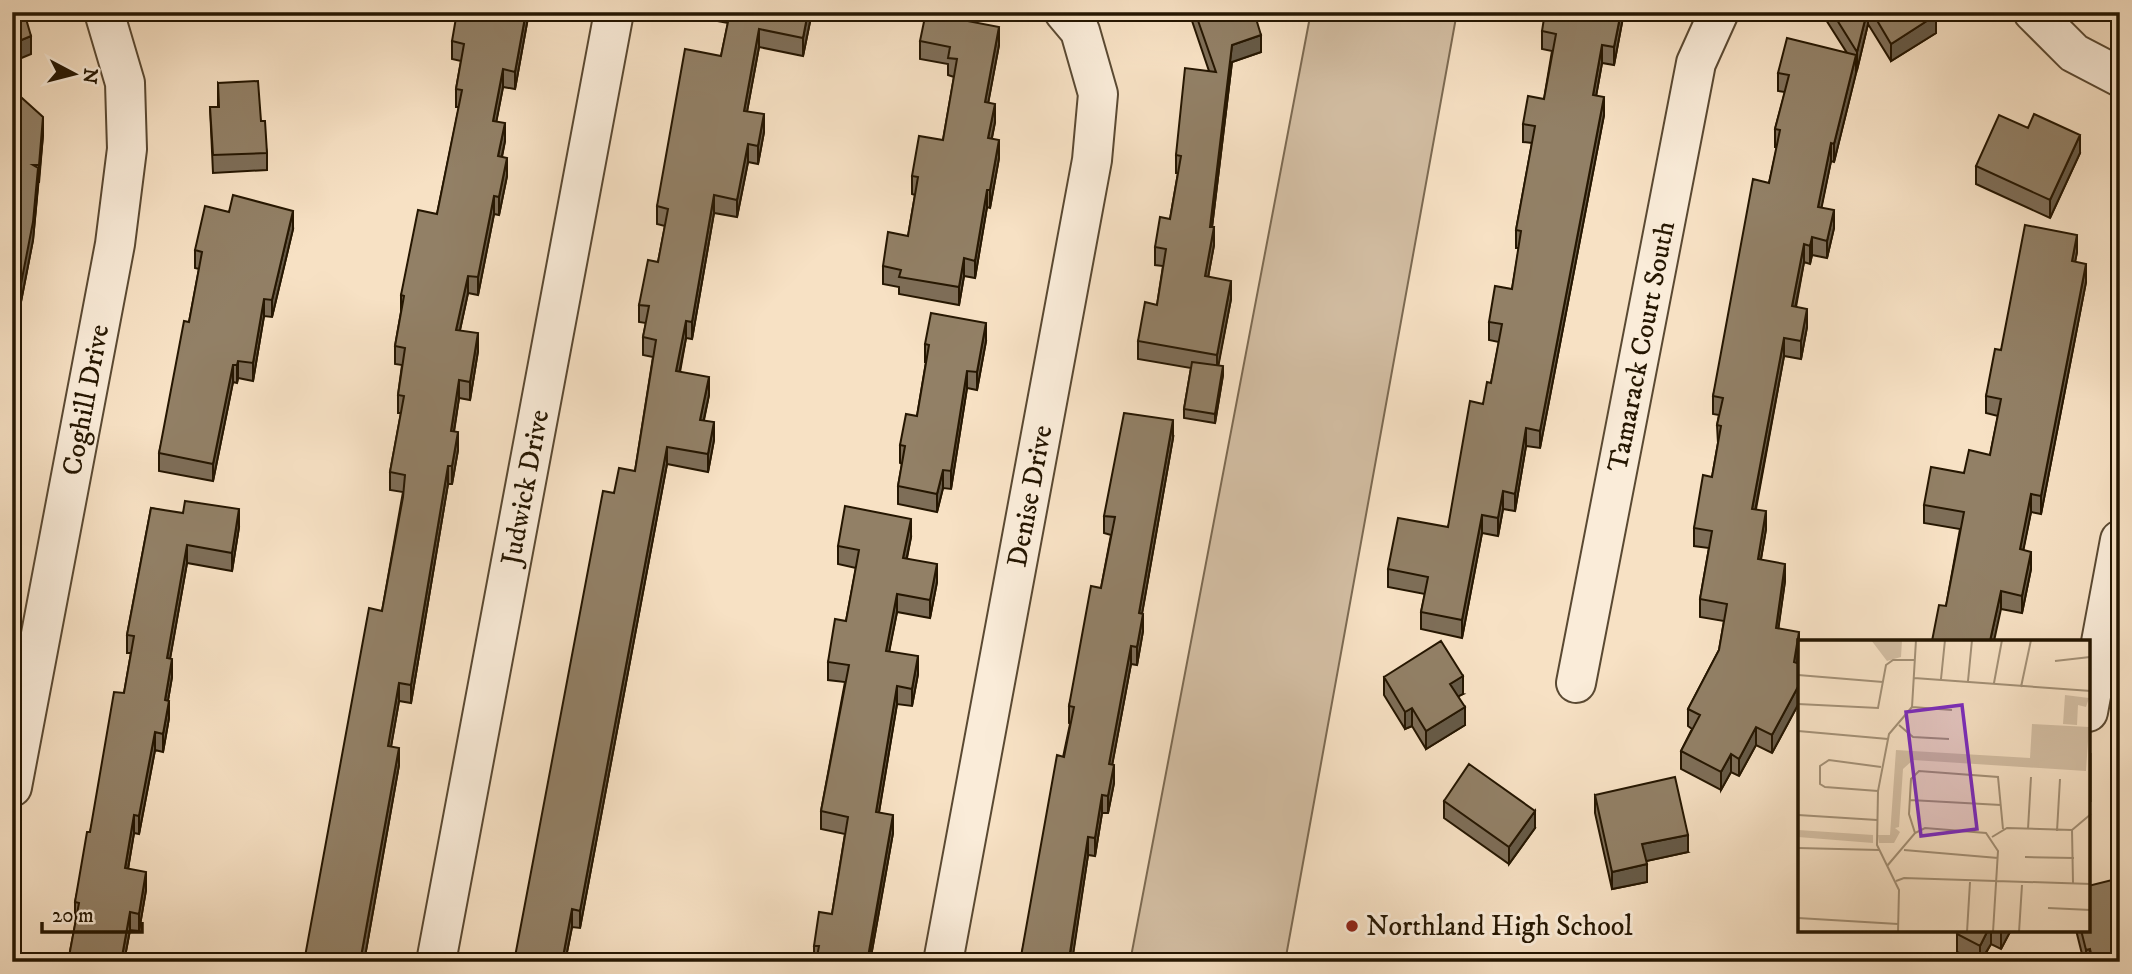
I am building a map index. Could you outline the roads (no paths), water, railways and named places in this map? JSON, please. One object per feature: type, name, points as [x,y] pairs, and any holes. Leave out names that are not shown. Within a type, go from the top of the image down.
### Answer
[{"type":"street","name":"Coghill Drive","points":[[12,787],[115,244],[127,149],[125,83],[104,12]]},
{"type":"street","name":"Judwick Drive","points":[[436,962],[614,12]]},
{"type":"street","name":"Tamarack Court South","points":[[1576,683],[1696,63],[1719,12]]},
{"type":"street","points":[[2033,12],[2074,53],[2120,77]]},
{"type":"street","name":"Denise Drive","points":[[943,962],[1091,160],[1098,94],[1072,22]]},
{"type":"street","points":[[2090,701],[2120,540]]},
{"type":"place","name":"Northland High School","points":[[1352,926]]}]
